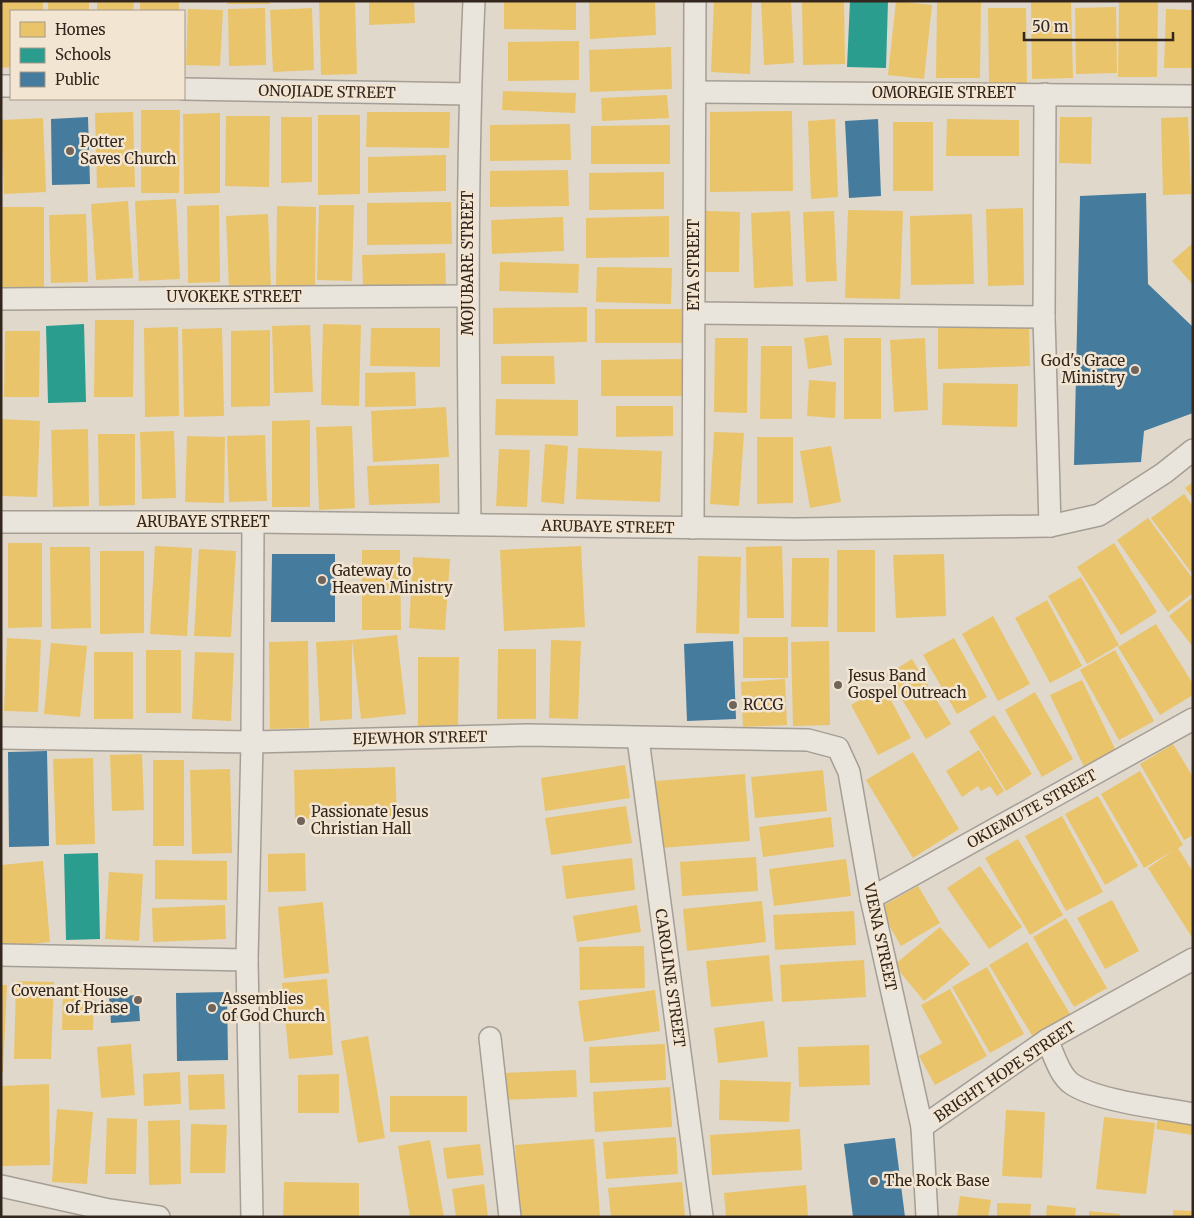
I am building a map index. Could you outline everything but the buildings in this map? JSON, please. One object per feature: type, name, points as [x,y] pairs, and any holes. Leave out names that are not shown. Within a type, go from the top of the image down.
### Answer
[{"type":"street","name":"MOJUBARE STREET","points":[[470,524],[468,296],[470,94],[474,1]]},
{"type":"street","name":"ETA STREET","points":[[693,528],[695,1]]},
{"type":"street","name":"ONOJIADE STREET","points":[[185,89],[470,94]]},
{"type":"street","name":"OMOREGIE STREET","points":[[695,92],[1193,96]]},
{"type":"street","points":[[1045,94],[1044,317],[1050,526]]},
{"type":"street","name":"UVOKEKE STREET","points":[[1,299],[468,296]]},
{"type":"street","points":[[694,312],[1044,317]]},
{"type":"street","name":"ARUBAYE STREET","points":[[1,522],[253,522],[693,528],[972,528],[1050,526],[1098,515],[1164,473],[1193,450]]},
{"type":"street","points":[[252,1217],[247,960],[252,742],[253,522]]},
{"type":"street","name":"OKIEMUTE STREET","points":[[870,898],[1193,719]]},
{"type":"street","name":"EJEWHOR STREET","points":[[1,738],[252,742],[528,736],[808,740],[838,748]]},
{"type":"street","name":"CAROLINE STREET","points":[[638,739],[702,1217]]},
{"type":"street","name":"VIENA STREET","points":[[838,748],[849,772],[870,898],[922,1127]]},
{"type":"street","points":[[1,955],[247,960]]},
{"type":"street","name":"BRIGHT HOPE STREET","points":[[927,1217],[922,1127],[1047,1040],[1193,959]]},
{"type":"street","points":[[490,1038],[510,1217]]},
{"type":"street","points":[[1047,1040],[1063,1074],[1072,1084],[1100,1095],[1193,1114]]},
{"type":"street","points":[[1,1186],[109,1210],[159,1217]]},
{"type":"place","name":"Potter Saves Church","points":[[70,151]]},
{"type":"place","name":"God's Grace Ministry","points":[[1135,370]]},
{"type":"place","name":"Gateway to Heaven Ministry","points":[[322,580]]},
{"type":"place","name":"Jesus Band Gospel Outreach","points":[[838,685]]},
{"type":"place","name":"RCCG","points":[[733,705]]},
{"type":"place","name":"Passionate Jesus Christian Hall","points":[[301,821]]},
{"type":"place","name":"Covenant House of Priase","points":[[138,1000]]},
{"type":"place","name":"Assemblies of God Church","points":[[212,1008]]},
{"type":"place","name":"The Rock Base","points":[[874,1181]]}]
